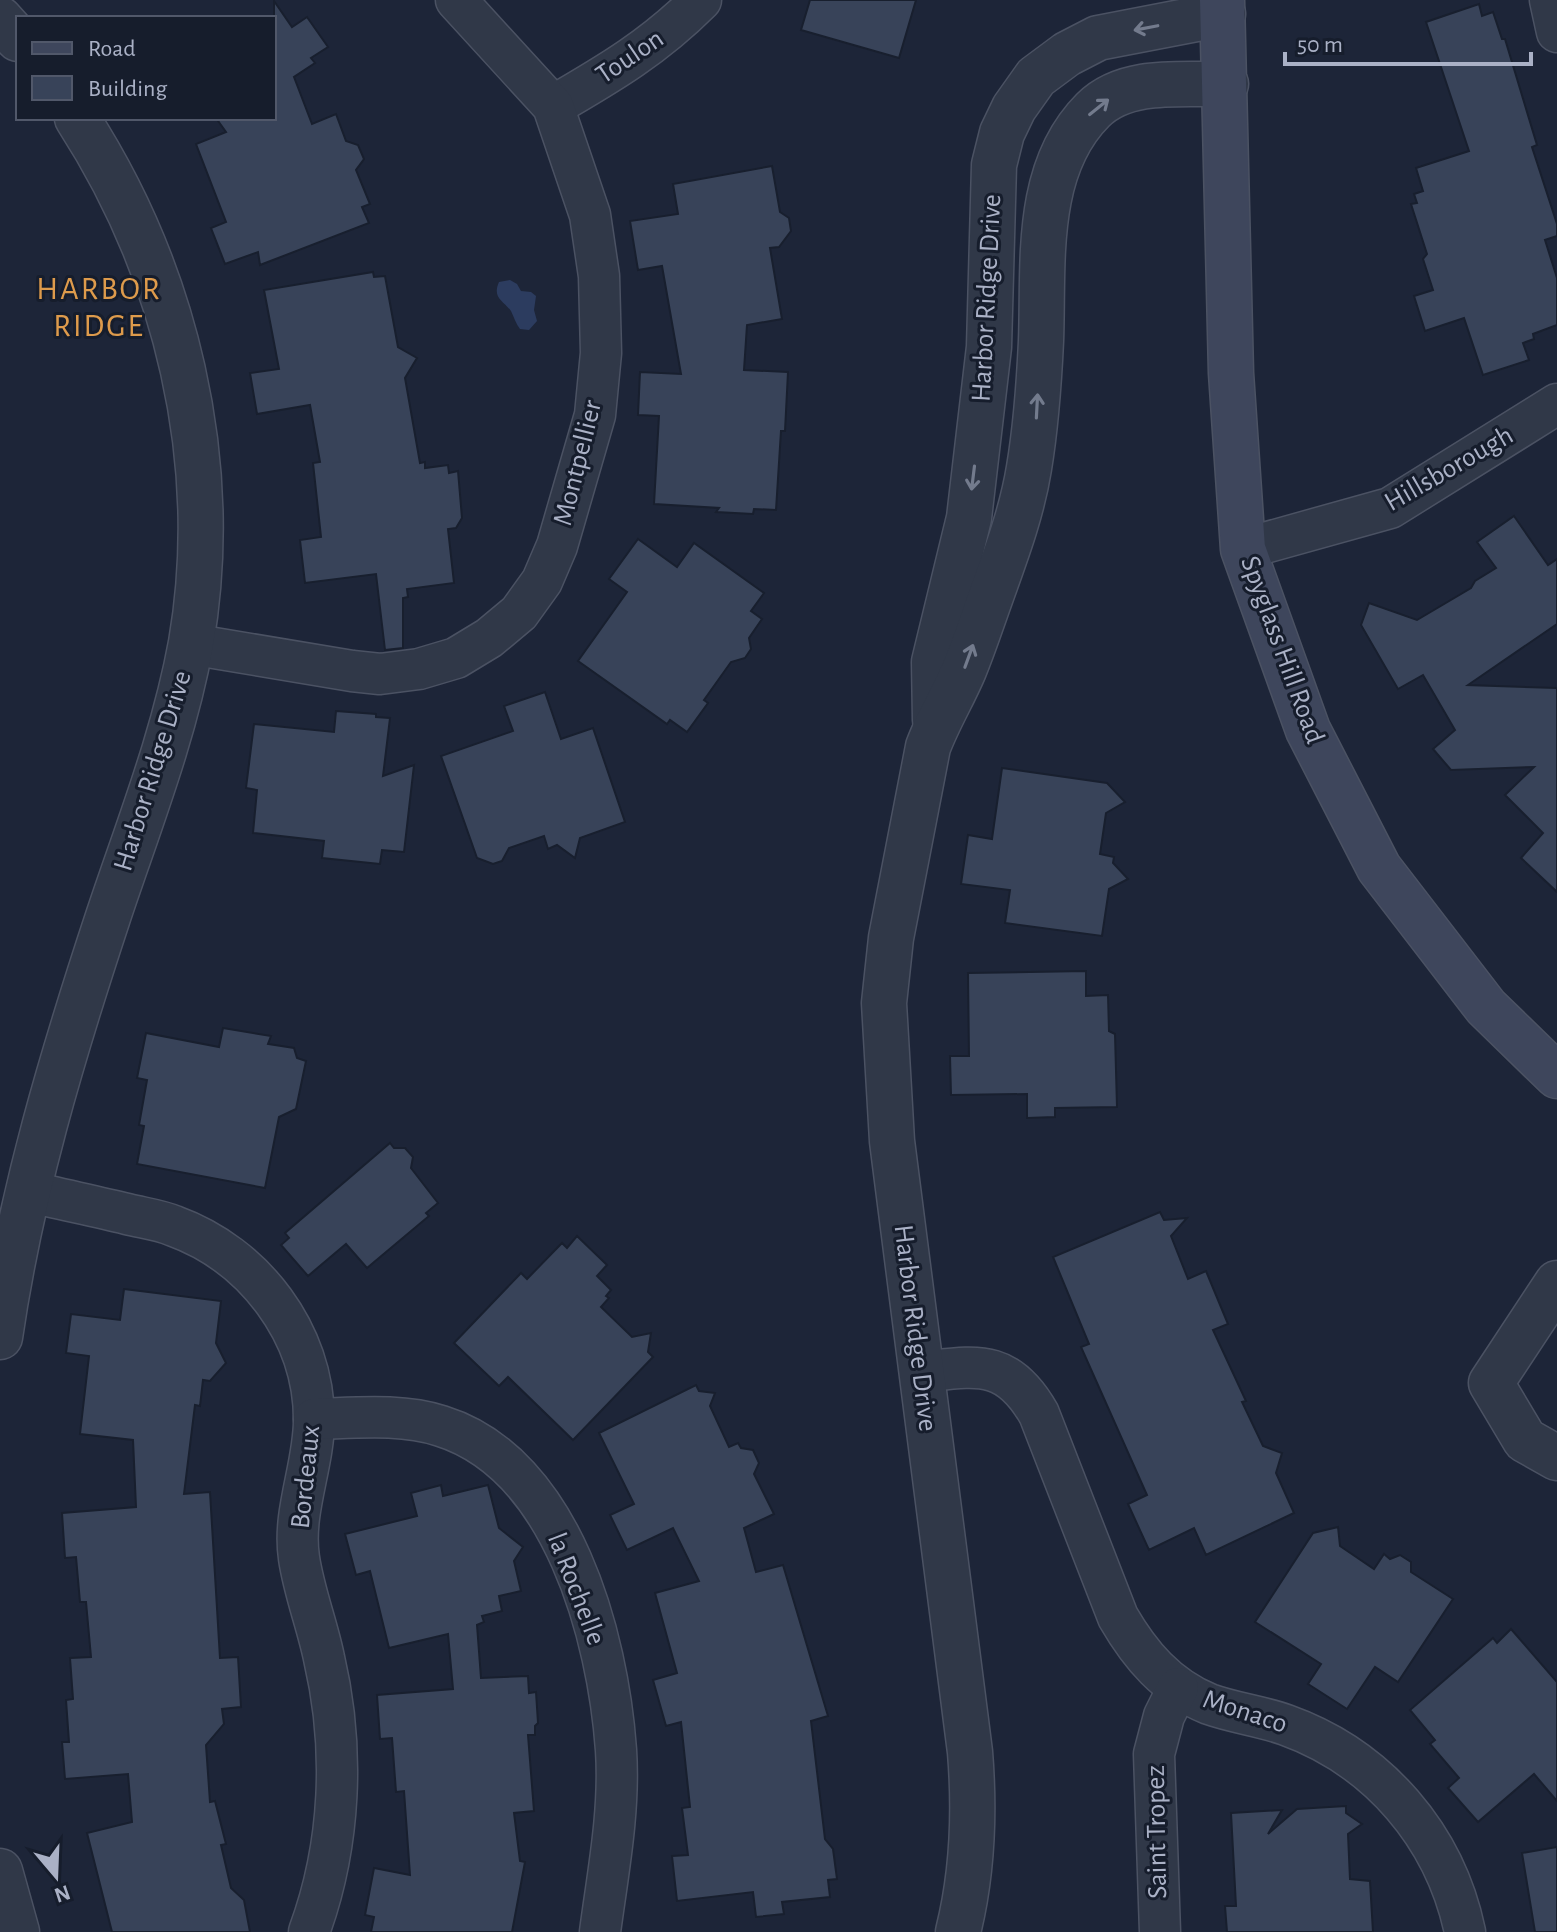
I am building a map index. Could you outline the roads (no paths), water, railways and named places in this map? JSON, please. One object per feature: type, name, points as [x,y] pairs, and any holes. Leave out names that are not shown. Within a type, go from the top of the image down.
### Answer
[{"type":"main road","name":"Spyglass Hill Road","points":[[1223,7],[1231,373],[1243,549],[1308,730],[1379,868],[1486,1007],[1557,1076]]},
{"type":"street","name":"Montpellier","points":[[190,644],[352,671],[380,674],[419,669],[456,658],[489,638],[519,613],[542,581],[557,546],[595,415],[601,353],[599,276],[590,215],[553,106],[456,0]]},
{"type":"street","name":"Toulon","points":[[553,106],[627,64],[668,32],[701,0]]},
{"type":"street","points":[[1550,0],[1557,32]]},
{"type":"street","name":"Harbor Ridge Drive","points":[[935,726],[934,662],[969,518],[989,347],[994,165],[1002,133],[1021,97],[1036,77],[1067,54],[1098,38],[1223,7]]},
{"type":"street","points":[[0,19],[16,37]]},
{"type":"street","name":"Harbor Ridge Drive","points":[[958,1932],[972,1854],[974,1803],[892,1141],[884,1003],[891,938],[928,747],[968,658],[1015,526],[1029,472],[1036,419],[1043,237],[1057,171],[1071,140],[1093,110],[1113,96],[1134,88],[1226,84]]},
{"type":"street","name":"Harbor Ridge Drive","points":[[0,1337],[27,1191],[60,1065],[173,723],[190,644],[200,530],[196,452],[185,375],[165,300],[138,227],[102,157],[78,120]]},
{"type":"street","points":[[998,150],[1057,171]]},
{"type":"street","name":"Hillsborough","points":[[1243,549],[1390,508],[1557,404]]},
{"type":"street","name":"Bordeaux","points":[[27,1191],[172,1225],[230,1255],[262,1285],[288,1321],[305,1361],[314,1419],[313,1448],[300,1512],[298,1554],[326,1667],[337,1751],[337,1800],[327,1872],[309,1932]]},
{"type":"street","points":[[1557,1283],[1491,1383],[1525,1440],[1557,1458]]},
{"type":"street","name":"Monaco","points":[[921,1372],[972,1366],[991,1369],[1012,1380],[1027,1393],[1039,1414],[1118,1617],[1135,1646],[1178,1688],[1209,1704],[1285,1724],[1325,1742],[1362,1765],[1395,1795],[1423,1829],[1445,1867],[1465,1932]]},
{"type":"street","name":"la Rochelle","points":[[314,1419],[403,1418],[440,1425],[475,1440],[506,1462],[532,1490],[556,1531],[580,1583],[598,1638],[610,1694],[616,1752],[616,1810],[600,1932]]},
{"type":"street","name":"Saint Tropez","points":[[1160,1932],[1154,1754],[1164,1716],[1178,1688]]},
{"type":"street","points":[[0,1871],[17,1932]]},
{"type":"water","points":[[510,280],[521,291],[536,296],[534,310],[537,321],[529,330],[520,329],[511,311],[499,298],[499,282]]},
{"type":"district","name":"HARBOR RIDGE","points":[[99,308]]}]
